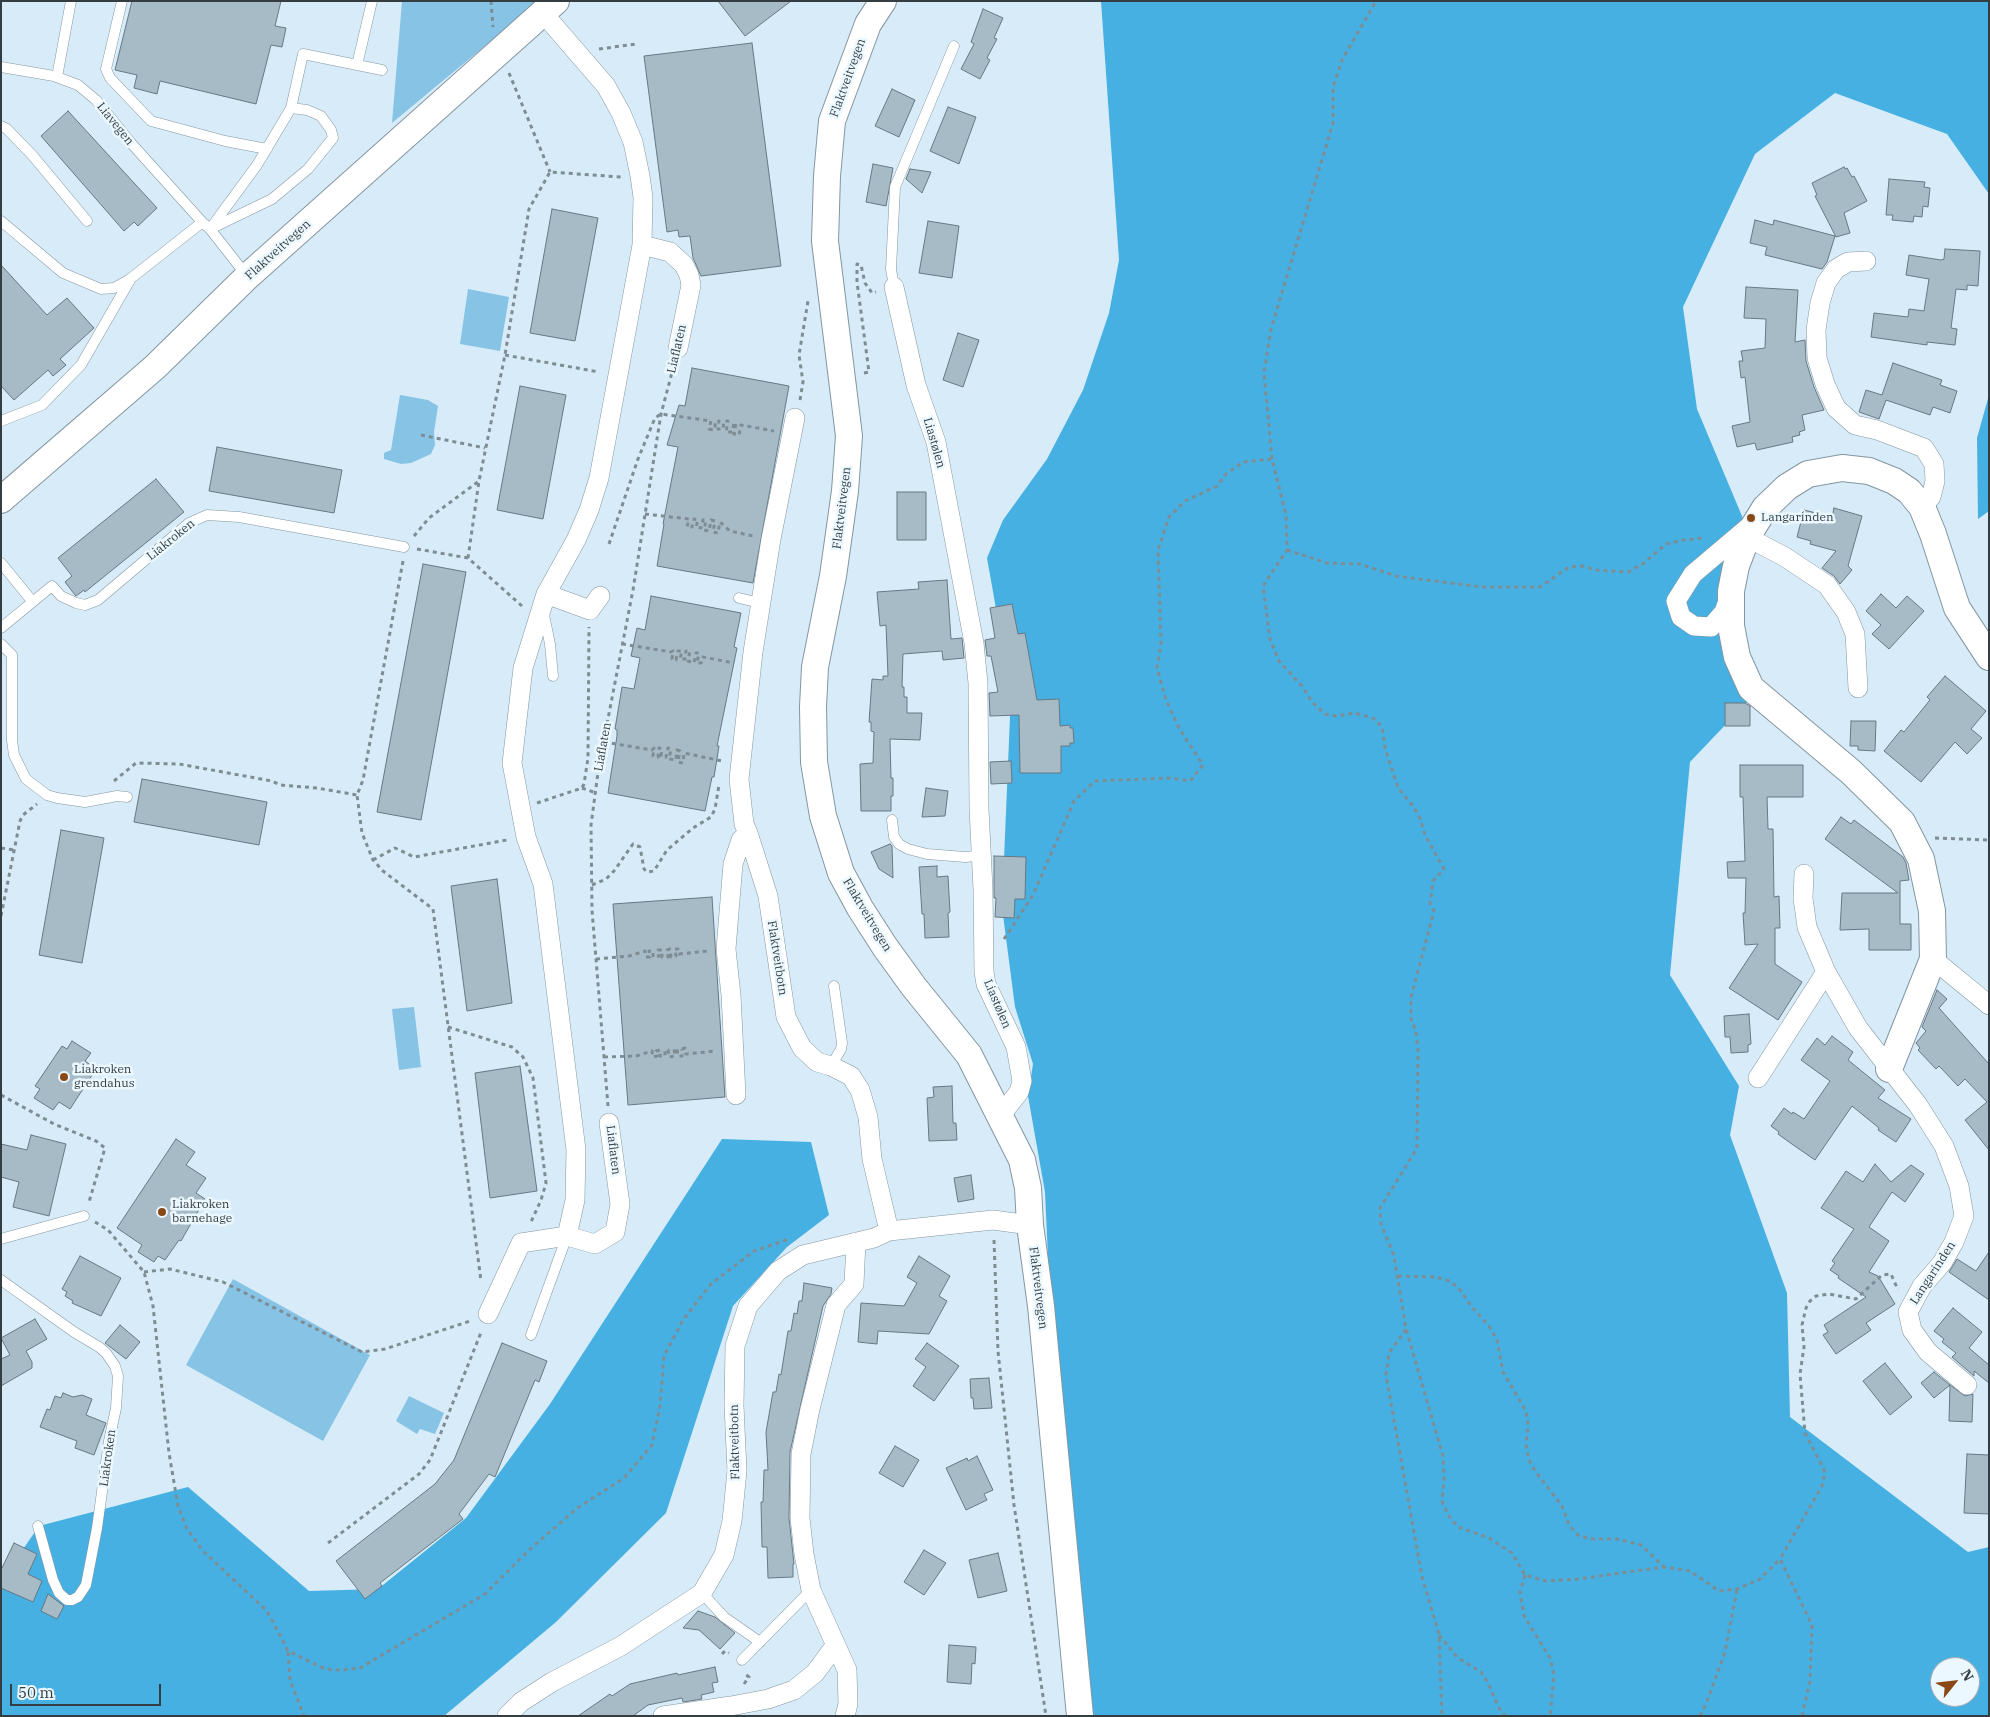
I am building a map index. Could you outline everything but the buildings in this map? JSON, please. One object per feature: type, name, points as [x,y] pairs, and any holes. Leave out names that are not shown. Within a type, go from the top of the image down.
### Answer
[{"type":"main road","name":"Flaktveitvegen","points":[[883,1],[868,24],[832,121],[826,176],[825,241],[849,436],[845,491],[833,576],[815,667],[812,707],[814,762],[823,816],[841,873],[860,908],[914,987],[969,1055],[1022,1160],[1028,1188],[1030,1225],[1041,1306],[1080,1716]]},
{"type":"main road","name":"Flaktveitvegen","points":[[1,500],[154,367],[248,276],[550,7]]},
{"type":"main road","points":[[1889,1069],[1933,959],[1932,911],[1921,859],[1902,822],[1851,772],[1751,688],[1737,657],[1732,626],[1731,591],[1736,566],[1753,528],[1766,508],[1787,487],[1808,474],[1842,468],[1869,471],[1894,481],[1910,491],[1922,507],[1958,608],[1989,657]]},
{"type":"street","points":[[550,7],[561,36],[585,60],[606,86],[621,113],[633,142],[643,196],[642,245],[599,478],[589,510],[576,540],[542,608],[523,668],[512,763],[526,837],[543,884],[576,1150],[575,1200],[567,1236]]},
{"type":"street","name":"Liaflaten","points":[[642,245],[670,252],[684,265],[689,275],[691,285],[678,348]]},
{"type":"street","points":[[1866,261],[1848,262],[1836,268],[1826,283],[1820,303],[1816,330],[1817,358],[1825,384],[1836,408],[1855,425],[1877,430],[1924,448],[1934,464],[1935,481],[1931,497],[1922,507]]},
{"type":"street","name":"Liastølen","points":[[894,288],[916,385],[936,442],[974,643],[978,683],[979,809],[982,853],[984,972],[986,984],[1016,1047],[1022,1081],[1019,1092],[1000,1116]]},
{"type":"street","points":[[736,1095],[726,949],[733,864],[741,840],[748,833],[744,824],[739,778],[760,603],[795,418]]},
{"type":"street","points":[[1731,591],[1724,612],[1711,627],[1694,626],[1681,617],[1676,601],[1693,574],[1753,528],[1785,557],[1827,585],[1846,612],[1854,634],[1858,688]]},
{"type":"street","points":[[542,608],[595,603]]},
{"type":"street","name":"Flaktveitbotn","points":[[748,833],[768,896],[786,1018],[802,1048],[818,1062],[851,1076],[860,1090],[868,1117],[872,1159],[889,1231]]},
{"type":"street","name":"Langarinden","points":[[1804,874],[1803,898],[1807,927],[1826,972],[1858,1028],[1918,1105],[1944,1146],[1960,1186],[1964,1216],[1954,1242],[1942,1263],[1922,1286],[1908,1312],[1912,1330],[1928,1352],[1967,1385]]},
{"type":"street","points":[[1933,959],[1989,1005]]},
{"type":"street","points":[[1758,1078],[1826,972]]},
{"type":"street","name":"Liaflaten","points":[[521,1243],[567,1236],[595,1244],[614,1232],[620,1204],[609,1123]]},
{"type":"street","name":"Flaktveitbotn","points":[[507,1716],[521,1702],[552,1682],[621,1646],[702,1593],[724,1555],[732,1521],[737,1472],[734,1406],[735,1346],[748,1306],[778,1271],[803,1255],[874,1238],[889,1231],[993,1220],[1030,1225]]},
{"type":"street","points":[[845,1716],[848,1704],[847,1670],[811,1590],[804,1554],[800,1518],[801,1454],[810,1409],[836,1305],[854,1284],[856,1242]]},
{"type":"street","points":[[488,1314],[521,1243]]},
{"type":"street","points":[[663,1716],[768,1699],[794,1690],[815,1673],[835,1646]]},
{"type":"lane","points":[[57,76],[71,1]]},
{"type":"lane","points":[[122,1],[106,68],[110,78],[151,121],[225,141],[267,149]]},
{"type":"lane","points":[[357,65],[372,1]]},
{"type":"lane","name":"Liastølen","points":[[894,288],[890,269],[895,187],[954,46]]},
{"type":"lane","points":[[206,226],[257,165],[291,108],[303,54],[382,70]]},
{"type":"lane","name":"Liavegen","points":[[1,67],[57,76],[78,84],[96,100],[131,144],[206,226],[248,276]]},
{"type":"lane","points":[[1,221],[63,273],[101,289],[114,288],[130,279],[200,224],[206,226],[272,199],[308,169],[332,138],[331,130],[321,116],[307,110],[291,108]]},
{"type":"lane","points":[[1,126],[7,129],[33,156],[87,221]]},
{"type":"lane","points":[[1,421],[42,405],[81,365],[130,279]]},
{"type":"lane","name":"Liakroken","points":[[1,628],[52,586],[62,596],[76,603],[85,605],[98,600],[189,523],[207,515],[239,517],[404,547]]},
{"type":"lane","points":[[1,563],[32,601]]},
{"type":"lane","points":[[739,598],[760,603]]},
{"type":"lane","points":[[542,608],[546,618],[553,676]]},
{"type":"lane","points":[[1,644],[12,655],[12,740],[14,755],[26,779],[47,795],[57,798],[91,801],[117,796],[127,797]]},
{"type":"lane","points":[[892,820],[894,837],[899,844],[908,849],[927,854],[965,857],[976,856],[982,853]]},
{"type":"lane","points":[[831,1066],[841,1049],[842,1043],[834,986]]},
{"type":"lane","points":[[1,1239],[84,1216]]},
{"type":"lane","points":[[531,1335],[567,1236]]},
{"type":"lane","name":"Liakroken","points":[[1,1280],[102,1350],[115,1366],[118,1376],[116,1408],[109,1441],[97,1528],[86,1585],[78,1597],[67,1600],[59,1593],[53,1580],[38,1526]]},
{"type":"lane","points":[[742,1660],[811,1590]]},
{"type":"lane","points":[[702,1593],[724,1617],[760,1642]]},
{"type":"path","points":[[491,1],[492,27],[500,21]]},
{"type":"path","points":[[1376,1],[1342,60],[1333,87],[1334,124],[1271,329],[1264,372],[1272,459],[1286,514],[1287,550],[1263,586],[1270,639],[1279,661],[1302,686],[1312,702],[1325,714],[1336,716],[1355,712],[1373,718],[1382,727],[1385,748],[1398,788],[1420,818],[1425,835],[1444,869],[1434,881],[1430,904],[1434,911],[1411,997],[1411,1019],[1416,1030],[1418,1050],[1417,1148],[1380,1208],[1381,1224],[1394,1256],[1406,1329],[1443,1456],[1444,1481],[1442,1501],[1448,1515],[1458,1527],[1489,1538],[1512,1553],[1525,1575],[1546,1581],[1578,1579],[1664,1566],[1690,1571],[1719,1592],[1737,1589],[1760,1579],[1780,1559],[1822,1486],[1825,1472],[1805,1433],[1800,1374],[1804,1347],[1802,1325],[1806,1308],[1810,1301],[1816,1296],[1829,1294],[1856,1299],[1882,1275],[1891,1274],[1908,1312]]},
{"type":"path","points":[[585,60],[596,50],[636,44]]},
{"type":"path","points":[[492,57],[499,66],[508,70],[550,172]]},
{"type":"path","points":[[550,172],[611,177],[640,176]]},
{"type":"path","points":[[468,558],[478,481],[505,355],[529,209],[550,172]]},
{"type":"path","points":[[862,369],[862,373],[869,372],[856,276],[857,264],[862,265],[865,282],[872,293],[894,288]]},
{"type":"path","points":[[795,418],[803,388],[799,355],[809,295],[832,292]]},
{"type":"path","name":"Liaflaten","points":[[609,1123],[592,910],[591,825],[661,414],[678,348]]},
{"type":"path","points":[[505,355],[617,376]]},
{"type":"path","points":[[609,544],[652,422],[661,414],[711,421],[709,429],[714,430],[716,421],[719,421],[718,428],[723,429],[724,421],[728,422],[726,432],[732,432],[734,423],[736,423],[734,434],[739,435],[741,425],[778,432]]},
{"type":"path","points":[[421,435],[485,448]]},
{"type":"path","points":[[1003,940],[1033,895],[1074,801],[1095,781],[1170,778],[1190,781],[1203,765],[1178,728],[1166,700],[1157,668],[1161,644],[1158,550],[1169,517],[1185,501],[1217,486],[1226,474],[1244,462],[1272,459]]},
{"type":"path","points":[[328,1543],[419,1474],[430,1460],[488,1314],[484,1299],[433,909],[383,871],[373,860],[362,833],[357,795],[364,780],[404,547],[429,518],[478,481]]},
{"type":"path","points":[[645,514],[689,519],[687,527],[692,527],[694,519],[698,520],[696,528],[701,528],[703,520],[706,520],[704,530],[709,531],[711,520],[715,521],[713,532],[718,533],[720,522],[730,531],[742,534]]},
{"type":"path","points":[[1287,550],[1327,563],[1360,564],[1396,576],[1482,587],[1540,587],[1569,567],[1582,566],[1596,570],[1628,572],[1644,564],[1666,544],[1706,538]]},
{"type":"path","points":[[404,547],[468,558],[542,608]]},
{"type":"path","points":[[582,788],[588,758],[588,647],[595,603]]},
{"type":"path","points":[[622,644],[673,651],[672,659],[676,660],[678,651],[682,651],[680,658],[685,659],[686,651],[690,652],[688,662],[694,662],[696,653],[699,653],[697,662],[702,663],[703,657],[724,661]]},
{"type":"path","points":[[604,742],[652,750],[654,748],[653,756],[658,757],[659,748],[662,749],[662,756],[666,757],[668,748],[671,749],[670,759],[676,760],[677,750],[680,751],[678,762],[683,762],[684,753],[723,762]]},
{"type":"path","points":[[91,801],[136,763],[179,764],[272,781],[280,785],[317,788],[357,795]]},
{"type":"path","points":[[521,811],[556,796],[582,788],[596,793]]},
{"type":"path","points":[[1,916],[20,821],[23,815],[47,795]]},
{"type":"path","points":[[592,885],[606,879],[614,871],[633,844],[640,847],[644,869],[647,872],[654,871],[667,850],[693,828],[711,817],[716,799]]},
{"type":"path","points":[[373,860],[395,848],[414,857],[526,837]]},
{"type":"path","points":[[1915,848],[1940,837],[1989,840]]},
{"type":"path","points":[[1,848],[14,850]]},
{"type":"path","points":[[596,959],[629,956],[645,951],[646,957],[650,957],[649,951],[653,951],[653,957],[659,956],[658,950],[662,950],[662,957],[668,957],[667,950],[670,949],[671,957],[676,956],[675,949],[678,949],[679,954],[726,949]]},
{"type":"path","points":[[448,1027],[512,1048],[523,1057],[533,1078],[546,1183],[541,1200],[521,1243]]},
{"type":"path","points":[[604,1057],[636,1056],[652,1051],[653,1057],[657,1056],[656,1051],[660,1050],[660,1056],[665,1056],[665,1050],[668,1050],[669,1057],[675,1056],[674,1049],[677,1049],[678,1056],[682,1056],[682,1049],[685,1048],[686,1054],[733,1049]]},
{"type":"path","points":[[1,1095],[54,1124],[96,1141],[105,1148],[84,1216],[108,1230],[144,1272],[153,1306],[168,1453],[178,1506],[187,1529],[203,1551],[267,1611],[288,1651],[290,1680],[304,1716]]},
{"type":"path","points":[[993,1220],[998,1351],[1014,1505],[1046,1716]]},
{"type":"path","points":[[288,1651],[325,1669],[360,1668],[485,1594],[529,1550],[576,1509],[624,1478],[652,1445],[660,1406],[664,1356],[684,1320],[711,1284],[754,1251],[794,1238]]},
{"type":"path","points":[[144,1272],[170,1269],[223,1282],[362,1352],[385,1349],[422,1338],[488,1314]]},
{"type":"path","points":[[1398,1276],[1436,1276],[1449,1281],[1458,1287],[1471,1306],[1490,1326],[1497,1340],[1503,1372],[1526,1411],[1528,1458],[1535,1471],[1562,1506],[1569,1525],[1578,1535],[1590,1539],[1617,1539],[1641,1545],[1664,1566]]},
{"type":"path","points":[[1406,1329],[1389,1353],[1386,1375],[1422,1577],[1439,1634],[1442,1716]]},
{"type":"path","points":[[1780,1559],[1812,1624],[1810,1681],[1802,1716]]},
{"type":"path","points":[[1525,1575],[1520,1592],[1524,1616],[1550,1658],[1554,1676],[1550,1716]]},
{"type":"path","points":[[1700,1716],[1725,1652],[1737,1589]]},
{"type":"path","points":[[1439,1634],[1458,1658],[1481,1672],[1505,1716]]},
{"type":"shaded area","points":[[402,1],[539,1],[392,123]]},
{"type":"shaded area","points":[[1101,1],[1989,1],[1989,194],[1947,134],[1835,93],[1755,154],[1683,307],[1697,409],[1747,528],[1728,634],[1750,699],[1690,762],[1670,975],[1739,1086],[1730,1135],[1787,1293],[1790,1417],[1968,1552],[1989,1547],[1989,1716],[1069,1716],[1045,1192],[1028,1096],[1033,1064],[1015,1007],[1002,907],[1011,693],[987,558],[1003,520],[1047,459],[1083,390],[1109,313],[1119,260]]},
{"type":"shaded area","points":[[468,289],[509,297],[500,351],[460,344]]},
{"type":"shaded area","points":[[400,395],[428,400],[438,406],[434,432],[435,445],[431,454],[411,463],[401,464],[384,459],[384,453],[391,450]]},
{"type":"shaded area","points":[[1989,395],[1989,511],[1978,519],[1977,438]]},
{"type":"shaded area","points":[[414,1007],[421,1067],[399,1070],[392,1009]]},
{"type":"shaded area","points":[[722,1139],[811,1142],[829,1215],[787,1247],[733,1306],[666,1513],[556,1622],[444,1716],[1,1716],[1,1581],[39,1526],[188,1487],[309,1591],[378,1589],[466,1518],[550,1404]]},
{"type":"shaded area","points":[[233,1279],[370,1355],[323,1441],[186,1365]]},
{"type":"shaded area","points":[[409,1396],[444,1413],[435,1434],[420,1429],[417,1434],[396,1421]]},
{"type":"place","name":"Langarinden","points":[[1751,518]]},
{"type":"place","name":"Liakroken grendahus","points":[[64,1077]]},
{"type":"place","name":"Liakroken barnehage","points":[[162,1212]]}]
